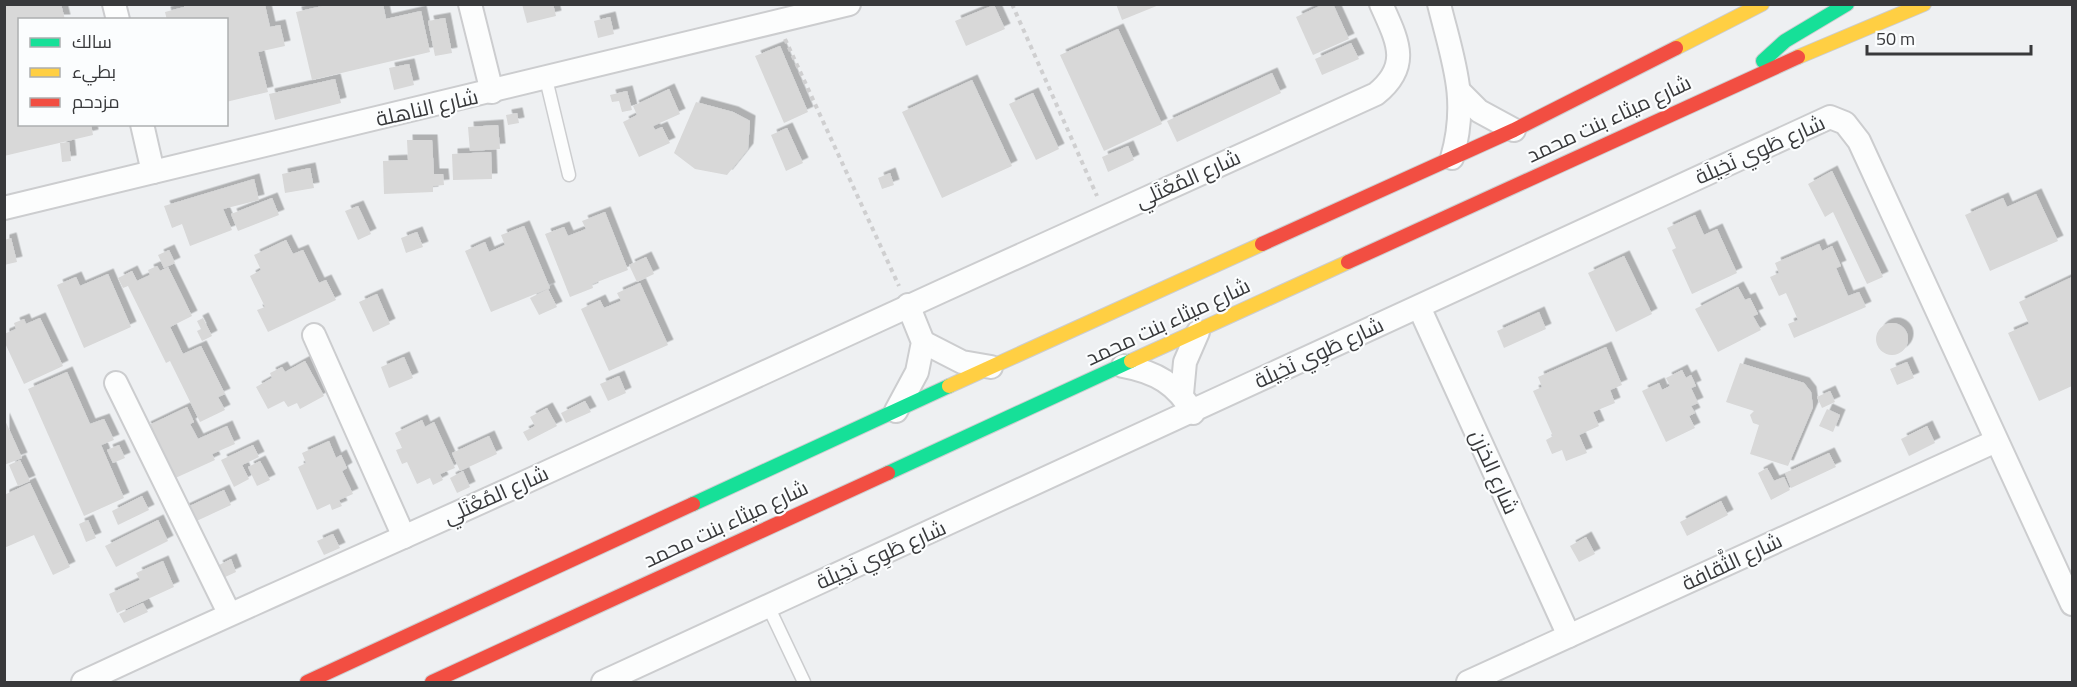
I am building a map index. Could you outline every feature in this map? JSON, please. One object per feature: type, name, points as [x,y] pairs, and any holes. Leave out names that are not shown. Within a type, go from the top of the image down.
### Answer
[{"type":"main road","name":"شارع ميثاء بنت محمد","points":[[307,682],[991,367],[1514,130],[1762,4]]},
{"type":"main road","points":[[1748,78],[1785,41],[1847,4]]},
{"type":"main road","name":"شارع ميثاء بنت محمد","points":[[432,682],[1748,78],[1924,4]]},
{"type":"street","points":[[470,4],[492,92]]},
{"type":"street","name":"شارع المُعْتَلي","points":[[84,682],[229,613],[404,537],[908,305],[1376,94],[1387,85],[1395,73],[1399,59],[1398,44],[1381,4]]},
{"type":"street","points":[[1439,4],[1461,93],[1460,119],[1452,158]]},
{"type":"street","name":"شارع الناهلة","points":[[4,208],[546,79],[838,6]]},
{"type":"street","points":[[1461,93],[1485,115],[1514,130]]},
{"type":"street","name":"شارع طَوِي نَخِيلَة","points":[[603,682],[631,676],[768,606],[1187,403],[1419,307],[1823,119],[1838,119],[1850,128],[1859,141],[2073,604]]},
{"type":"street","points":[[142,126],[153,172]]},
{"type":"street","points":[[895,412],[917,372],[923,342],[908,305]]},
{"type":"street","name":"شارع الخزن","points":[[1419,307],[1569,636]]},
{"type":"street","points":[[1187,403],[1185,362],[1198,332]]},
{"type":"street","points":[[314,335],[404,537]]},
{"type":"street","points":[[923,342],[962,362],[991,367]]},
{"type":"street","points":[[1123,366],[1155,375],[1187,403]]},
{"type":"street","points":[[116,382],[229,613]]},
{"type":"street","name":"شارع الثَّقافة","points":[[1468,682],[1996,441]]},
{"type":"lane","points":[[546,79],[569,175]]},
{"type":"lane","points":[[768,606],[804,682]]},
{"type":"path","points":[[1012,4],[1106,216]]},
{"type":"path","points":[[777,22],[908,305]]},
{"type":"building","points":[[4,4],[61,4],[64,18],[18,18],[18,126],[91,126],[93,135],[4,156]]},
{"type":"building","points":[[331,4],[383,4],[386,19],[421,11],[430,52],[312,80],[296,12]]},
{"type":"building","points":[[522,4],[553,4],[556,16],[527,23]]},
{"type":"building","points":[[1116,4],[1159,4],[1159,5],[1122,20]]},
{"type":"building","points":[[1324,4],[1333,4],[1349,39],[1313,55],[1296,17]]},
{"type":"building","points":[[184,5],[265,5],[270,27],[280,25],[285,46],[258,52],[268,92],[228,102],[228,18],[166,18],[165,12],[184,7]]},
{"type":"building","points":[[994,5],[1005,29],[966,46],[955,21]]},
{"type":"building","points":[[610,17],[614,34],[598,38],[594,21]]},
{"type":"building","points":[[445,18],[452,53],[435,56],[428,21]]},
{"type":"building","points":[[1118,29],[1162,124],[1104,151],[1060,55]]},
{"type":"building","points":[[1351,43],[1359,59],[1322,75],[1315,59]]},
{"type":"building","points":[[780,46],[808,112],[784,123],[755,56]]},
{"type":"building","points":[[409,64],[414,85],[394,90],[389,68]]},
{"type":"building","points":[[1272,73],[1281,93],[1177,142],[1167,121]]},
{"type":"building","points":[[335,79],[341,103],[275,120],[269,94]]},
{"type":"building","points":[[972,80],[1012,166],[942,198],[902,112]]},
{"type":"building","points":[[669,89],[680,114],[653,126],[655,130],[662,127],[670,143],[639,157],[623,122],[637,115],[633,106]]},
{"type":"building","points":[[627,91],[632,110],[622,112],[619,101],[612,102],[610,95]]},
{"type":"building","points":[[1033,93],[1059,149],[1036,160],[1009,104]]},
{"type":"building","points":[[696,102],[733,112],[750,121],[748,149],[727,175],[695,169],[674,153]]},
{"type":"building","points":[[517,113],[519,123],[508,125],[506,115]]},
{"type":"building","points":[[498,125],[500,149],[470,151],[468,127]]},
{"type":"building","points":[[787,128],[803,163],[786,171],[771,135]]},
{"type":"building","points":[[407,140],[432,140],[434,174],[443,174],[444,185],[433,186],[433,192],[384,194],[383,161],[408,160]]},
{"type":"building","points":[[69,142],[71,161],[62,162],[60,143]]},
{"type":"building","points":[[1128,146],[1134,160],[1108,172],[1102,157]]},
{"type":"building","points":[[491,152],[492,179],[453,180],[452,154]]},
{"type":"building","points":[[310,168],[314,188],[285,193],[282,174]]},
{"type":"building","points":[[1832,171],[1883,277],[1867,284],[1833,212],[1825,217],[1808,184]]},
{"type":"building","points":[[890,173],[894,185],[882,189],[878,178]]},
{"type":"building","points":[[254,179],[259,200],[223,209],[232,230],[190,246],[182,224],[172,228],[164,206]]},
{"type":"building","points":[[2036,194],[2058,241],[1990,271],[1965,215],[2003,198],[2007,207]]},
{"type":"building","points":[[272,198],[279,215],[238,231],[231,214]]},
{"type":"building","points":[[358,206],[371,234],[358,240],[345,211]]},
{"type":"building","points":[[605,212],[628,270],[592,284],[593,288],[570,297],[545,234],[564,227],[568,236],[586,229],[582,221]]},
{"type":"building","points":[[1695,215],[1704,235],[1717,229],[1737,273],[1692,294],[1672,250],[1676,248],[1667,228]]},
{"type":"building","points":[[524,226],[550,288],[491,312],[465,251],[485,242],[489,252],[505,245],[501,235]]},
{"type":"building","points":[[417,232],[423,247],[406,253],[401,238]]},
{"type":"building","points":[[11,238],[17,262],[4,265],[4,240]]},
{"type":"building","points":[[286,240],[293,254],[303,250],[319,283],[326,280],[336,300],[268,332],[257,310],[265,307],[250,276],[261,270],[254,255]]},
{"type":"building","points":[[1819,244],[1822,251],[1832,246],[1841,266],[1836,268],[1848,296],[1859,292],[1866,307],[1794,338],[1788,324],[1798,320],[1786,293],[1779,296],[1770,277],[1779,273],[1775,263]]},
{"type":"building","points":[[169,250],[175,263],[164,268],[158,255]]},
{"type":"building","points":[[1624,256],[1652,314],[1616,332],[1588,273]]},
{"type":"building","points":[[646,257],[654,274],[637,282],[629,265]]},
{"type":"building","points":[[157,266],[160,271],[168,267],[192,316],[170,327],[183,354],[201,346],[225,394],[218,397],[225,410],[200,422],[170,361],[166,363],[128,286],[123,288],[118,278],[132,271],[137,281],[150,275],[148,270]]},
{"type":"building","points":[[108,274],[131,327],[84,348],[57,285],[76,277],[80,286]]},
{"type":"building","points":[[2072,277],[2072,386],[2039,401],[2008,333],[2029,324],[2019,302]]},
{"type":"building","points":[[640,283],[668,345],[609,371],[581,309],[600,300],[604,308],[621,301],[617,293]]},
{"type":"building","points":[[1738,287],[1745,300],[1750,298],[1758,314],[1753,316],[1761,330],[1718,352],[1695,309]]},
{"type":"building","points":[[548,289],[557,307],[539,315],[530,298]]},
{"type":"building","points":[[377,294],[390,324],[373,332],[359,302]]},
{"type":"building","points":[[1539,312],[1546,329],[1504,348],[1497,331]]},
{"type":"building","points":[[40,318],[63,366],[24,384],[4,341],[4,334],[16,329],[14,323],[24,319],[26,324]]},
{"type":"building","points":[[203,318],[212,336],[202,341],[197,331],[201,329],[197,321]]},
{"type":"building","points":[[1892,323],[1903,328],[1908,339],[1903,350],[1892,355],[1881,350],[1876,339],[1881,328]]},
{"type":"building","points":[[1606,347],[1622,385],[1610,390],[1615,403],[1593,412],[1599,426],[1579,435],[1587,453],[1566,461],[1562,450],[1552,454],[1546,440],[1553,436],[1533,391],[1542,387],[1538,377]]},
{"type":"building","points":[[404,357],[413,378],[389,388],[381,367]]},
{"type":"building","points":[[305,361],[324,396],[300,409],[297,403],[288,407],[284,401],[268,409],[256,387],[272,378],[270,373],[282,367],[285,372]]},
{"type":"building","points":[[1907,362],[1914,378],[1897,385],[1890,369]]},
{"type":"building","points":[[1740,363],[1804,383],[1811,392],[1813,407],[1788,466],[1750,454],[1759,425],[1753,423],[1750,415],[1754,411],[1726,402]]},
{"type":"building","points":[[1682,370],[1686,378],[1691,375],[1696,386],[1691,388],[1698,403],[1691,406],[1695,413],[1689,416],[1695,428],[1666,442],[1642,391],[1659,383],[1662,390],[1670,386],[1666,378]]},
{"type":"building","points":[[67,372],[90,424],[104,419],[114,440],[101,445],[124,498],[84,516],[28,389]]},
{"type":"building","points":[[619,376],[626,393],[608,401],[600,384]]},
{"type":"building","points":[[1830,391],[1835,402],[1822,408],[1817,397]]},
{"type":"building","points":[[585,401],[591,412],[566,423],[561,413]]},
{"type":"building","points":[[187,407],[194,422],[190,424],[198,439],[227,426],[235,444],[212,454],[215,460],[171,480],[145,427]]},
{"type":"building","points":[[547,408],[557,426],[528,441],[523,432],[535,426],[530,417]]},
{"type":"building","points":[[1827,409],[1840,415],[1833,432],[1819,426]]},
{"type":"building","points":[[4,418],[22,458],[4,465]]},
{"type":"building","points":[[422,420],[425,427],[434,422],[455,468],[440,474],[443,480],[433,485],[430,478],[417,484],[407,462],[402,464],[396,450],[402,448],[395,433]]},
{"type":"building","points":[[1927,426],[1935,443],[1909,456],[1901,439]]},
{"type":"building","points":[[489,436],[497,454],[460,471],[452,453]]},
{"type":"building","points":[[329,441],[336,458],[341,455],[347,468],[342,471],[353,494],[339,500],[342,506],[332,510],[330,504],[317,510],[298,467],[306,463],[302,453]]},
{"type":"building","points":[[119,445],[125,458],[113,463],[107,450]]},
{"type":"building","points":[[253,445],[259,457],[242,465],[249,479],[234,487],[221,460]]},
{"type":"building","points":[[1829,453],[1836,467],[1791,488],[1785,473]]},
{"type":"building","points":[[20,460],[30,481],[18,486],[9,465]]},
{"type":"building","points":[[260,461],[270,480],[257,486],[248,467]]},
{"type":"building","points":[[1767,468],[1774,481],[1784,477],[1790,490],[1771,500],[1758,473]]},
{"type":"building","points":[[463,471],[470,487],[457,493],[450,478]]},
{"type":"building","points":[[30,483],[70,567],[53,575],[34,535],[4,548],[4,495]]},
{"type":"building","points":[[224,490],[231,505],[188,525],[181,510]]},
{"type":"building","points":[[142,496],[149,510],[118,525],[112,511]]},
{"type":"building","points":[[1721,501],[1728,515],[1687,536],[1680,522]]},
{"type":"building","points":[[88,520],[96,538],[86,542],[79,524]]},
{"type":"building","points":[[158,520],[168,541],[116,567],[105,546]]},
{"type":"building","points":[[333,534],[340,548],[324,555],[317,541]]},
{"type":"building","points":[[1586,537],[1595,554],[1579,562],[1570,546]]},
{"type":"building","points":[[231,559],[236,572],[223,578],[217,566]]},
{"type":"building","points":[[163,561],[174,587],[117,613],[109,594],[140,580],[136,573]]},
{"type":"building","points":[[143,603],[148,612],[124,623],[119,614]]},
{"type":"traffic: fast","points":[[1763,61],[1785,41],[1847,4]]},
{"type":"traffic: fast","points":[[888,473],[1131,361]]},
{"type":"traffic: fast","points":[[693,504],[949,386]]},
{"type":"traffic: slow","points":[[1676,48],[1762,4]]},
{"type":"traffic: slow","points":[[1798,57],[1924,4]]},
{"type":"traffic: slow","points":[[949,386],[1262,244]]},
{"type":"traffic: slow","points":[[1131,361],[1348,262]]},
{"type":"traffic: jam","points":[[1262,244],[1514,130],[1676,48]]},
{"type":"traffic: jam","points":[[1348,262],[1798,57]]},
{"type":"traffic: jam","points":[[432,682],[888,473]]},
{"type":"traffic: jam","points":[[307,682],[693,504]]}]
